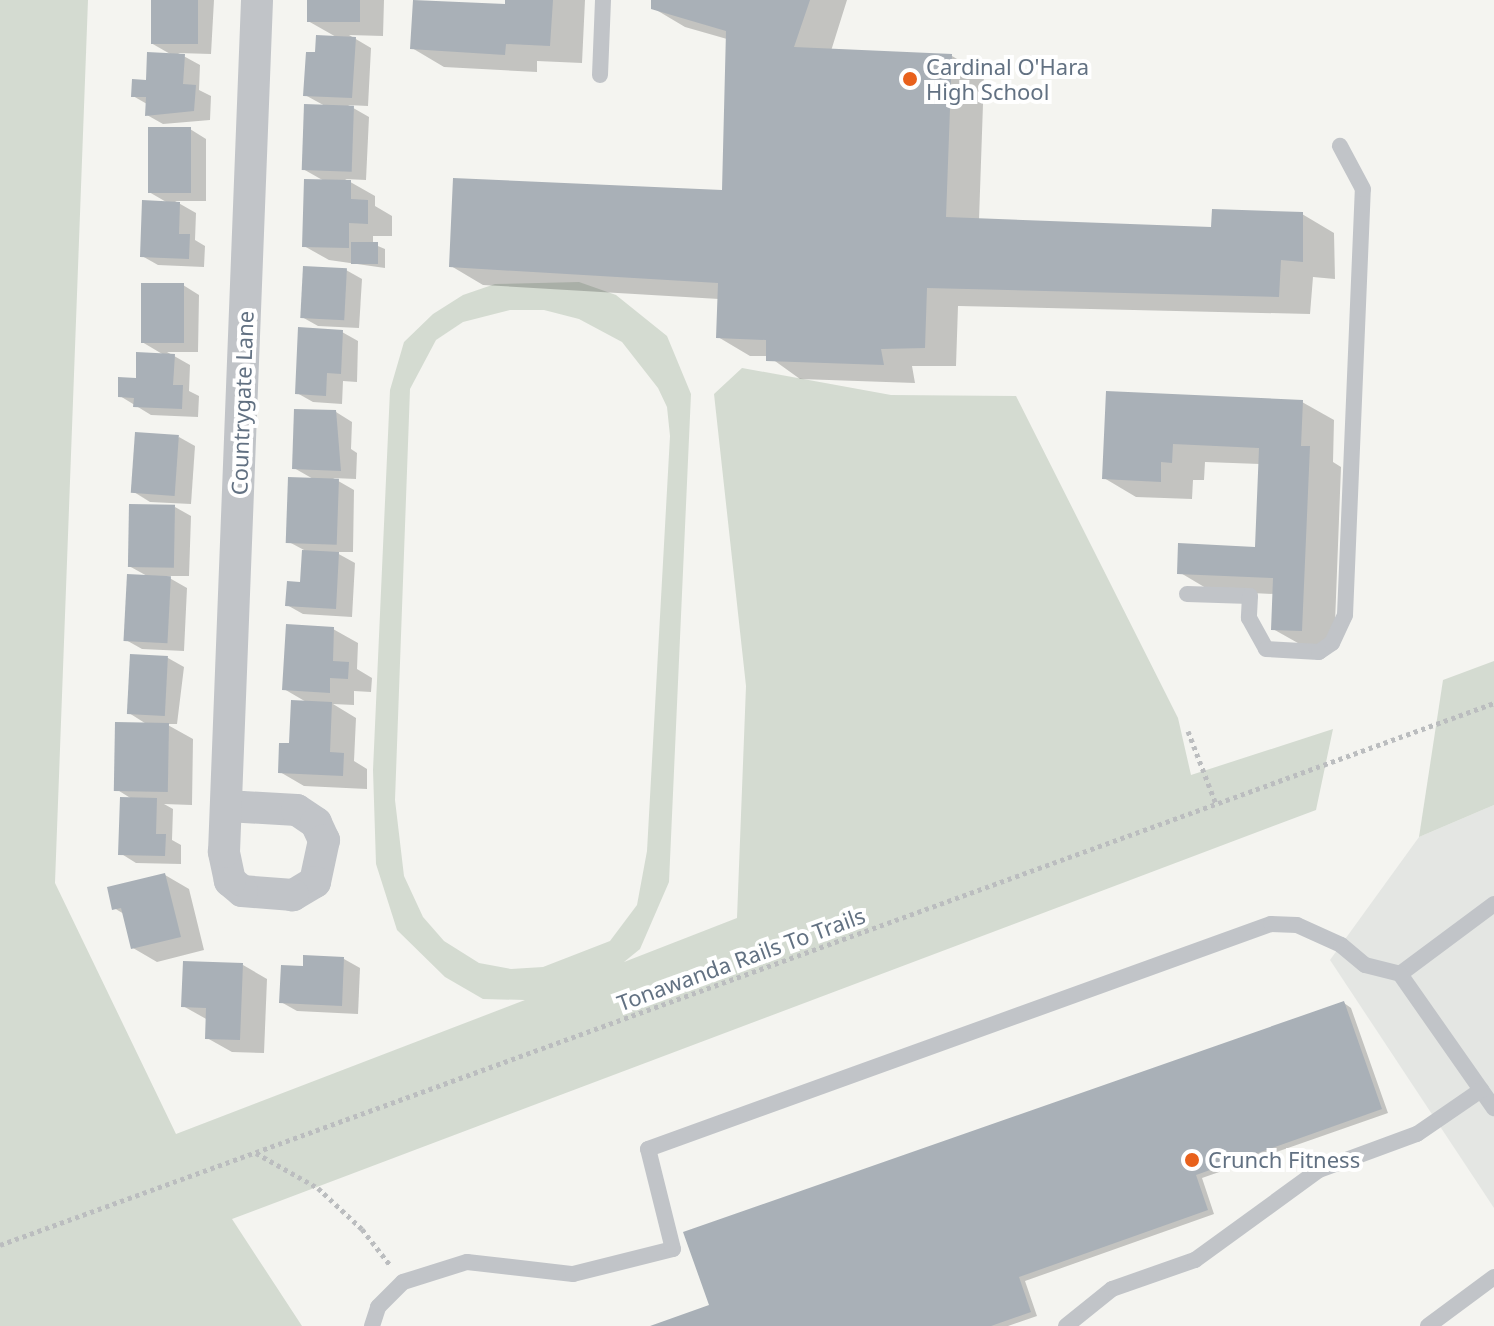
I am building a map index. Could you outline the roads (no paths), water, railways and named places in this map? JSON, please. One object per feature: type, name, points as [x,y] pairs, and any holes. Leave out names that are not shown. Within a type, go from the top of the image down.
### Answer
[{"type":"street","name":"Countrygate Lane","points":[[227,806],[257,0]]},
{"type":"lane","points":[[600,75],[603,0]]},
{"type":"lane","points":[[1187,594],[1250,596],[1249,618],[1266,649],[1319,652],[1332,643],[1345,615],[1363,189],[1340,146]]},
{"type":"lane","points":[[1400,974],[1494,904]]},
{"type":"lane","points":[[372,1326],[378,1307],[403,1282],[467,1262],[573,1274],[673,1249],[648,1149],[1271,924],[1297,925],[1341,945],[1365,965],[1400,974],[1494,1108]]},
{"type":"lane","points":[[1066,1326],[1112,1289],[1195,1260],[1319,1170],[1417,1134],[1481,1090]]},
{"type":"lane","points":[[1428,1326],[1494,1277]]},
{"type":"place","name":"Cardinal O'Hara High School","points":[[910,79]]},
{"type":"place","name":"Crunch Fitness","points":[[1192,1160]]}]
